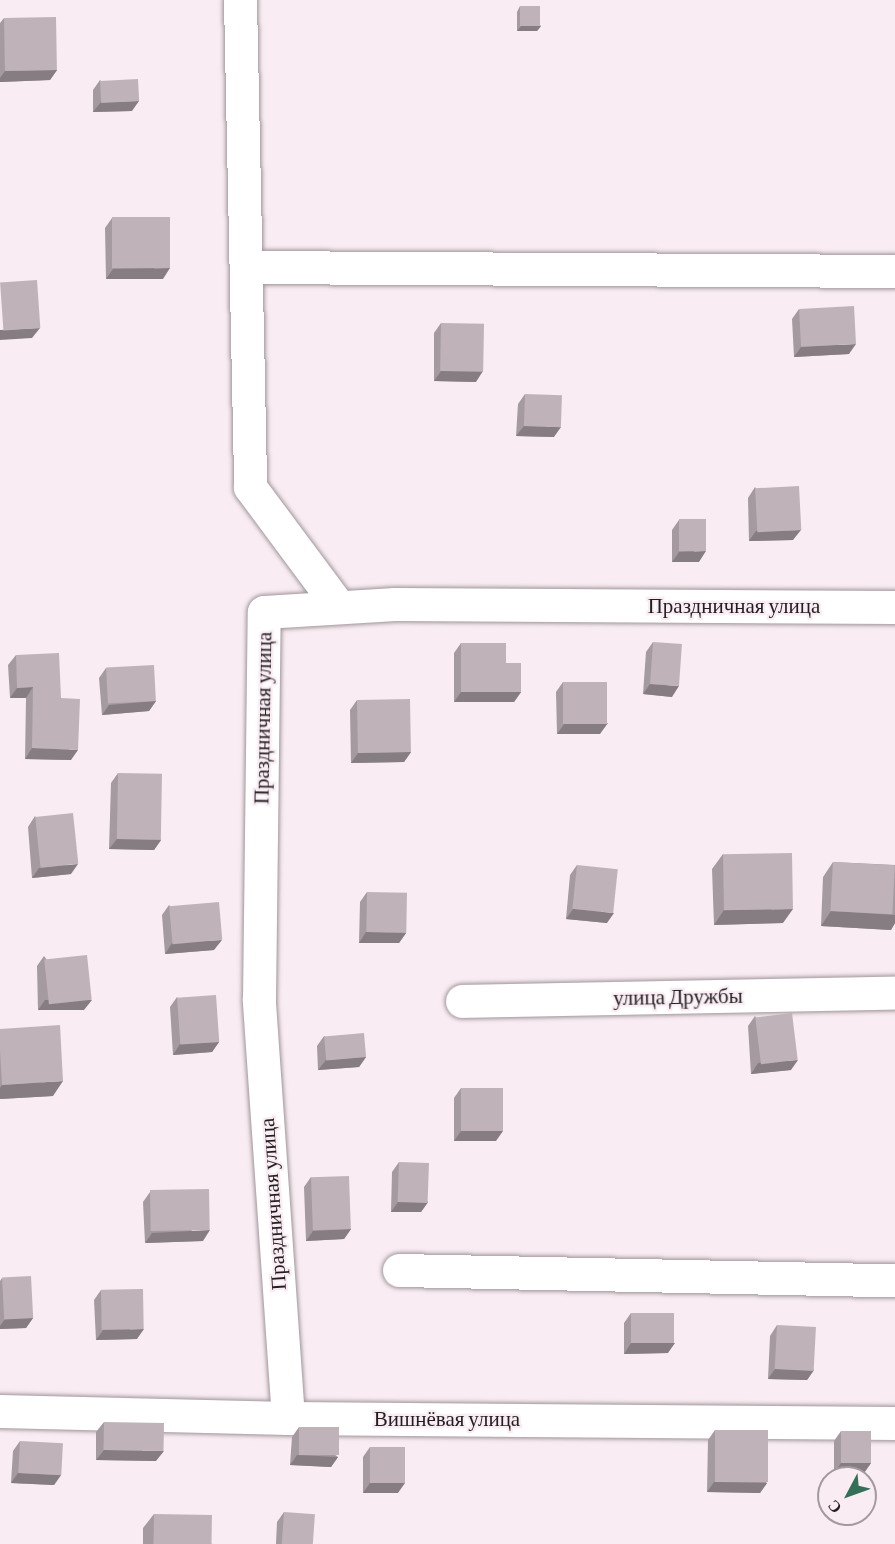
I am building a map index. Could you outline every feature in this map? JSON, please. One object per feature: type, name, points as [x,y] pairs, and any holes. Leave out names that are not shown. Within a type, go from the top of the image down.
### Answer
[{"type":"street","points":[[240,0],[250,487],[339,607]]},
{"type":"street","points":[[246,267],[895,271]]},
{"type":"street","name":"Праздничная улица","points":[[288,1418],[259,999],[264,612],[407,604],[895,607]]},
{"type":"street","name":"улица Дружбы","points":[[462,1000],[895,993]]},
{"type":"street","points":[[399,1270],[895,1280]]},
{"type":"street","name":"Вишнёвая улица","points":[[0,1411],[288,1418],[895,1423]]},
{"type":"building","points":[[520,6],[540,6],[540,26],[520,26]]},
{"type":"building","points":[[56,17],[57,70],[5,71],[4,18]]},
{"type":"building","points":[[138,79],[139,101],[101,103],[100,81]]},
{"type":"building","points":[[112,217],[170,217],[170,268],[112,268]]},
{"type":"building","points":[[37,280],[40,328],[3,330],[0,283]]},
{"type":"building","points":[[854,306],[856,344],[801,347],[799,309]]},
{"type":"building","points":[[441,323],[484,324],[483,372],[440,371]]},
{"type":"building","points":[[525,394],[562,395],[561,427],[524,426]]},
{"type":"building","points":[[799,486],[801,530],[757,532],[755,488]]},
{"type":"building","points":[[679,519],[706,519],[706,551],[679,551]]},
{"type":"building","points":[[653,642],[682,644],[679,686],[650,684]]},
{"type":"building","points":[[461,643],[506,643],[506,663],[521,663],[521,692],[461,692]]},
{"type":"building","points":[[59,653],[61,698],[80,699],[78,750],[32,748],[33,687],[17,688],[16,655]]},
{"type":"building","points":[[154,665],[156,701],[108,703],[106,668]]},
{"type":"building","points":[[563,682],[607,682],[607,724],[563,724]]},
{"type":"building","points":[[410,699],[411,752],[358,753],[357,700]]},
{"type":"building","points":[[118,773],[162,774],[161,840],[117,839]]},
{"type":"building","points":[[73,813],[78,864],[41,868],[35,817]]},
{"type":"building","points":[[792,853],[793,909],[724,910],[723,854]]},
{"type":"building","points":[[833,862],[895,865],[892,914],[830,911]]},
{"type":"building","points":[[577,865],[618,869],[613,913],[572,909]]},
{"type":"building","points":[[367,892],[407,893],[406,933],[366,932]]},
{"type":"building","points":[[219,902],[222,940],[173,944],[169,906]]},
{"type":"building","points":[[87,955],[92,1000],[49,1004],[44,959]]},
{"type":"building","points":[[216,995],[219,1042],[180,1045],[177,998]]},
{"type":"building","points":[[792,1013],[798,1060],[761,1064],[755,1018]]},
{"type":"building","points":[[60,1025],[63,1081],[2,1085],[0,1029]]},
{"type":"building","points":[[364,1033],[366,1057],[326,1060],[324,1036]]},
{"type":"building","points":[[461,1088],[503,1088],[503,1131],[461,1131]]},
{"type":"building","points":[[399,1162],[429,1163],[428,1203],[398,1202]]},
{"type":"building","points":[[349,1176],[351,1229],[313,1230],[311,1177]]},
{"type":"building","points":[[209,1189],[210,1230],[151,1231],[150,1190]]},
{"type":"building","points":[[31,1276],[33,1318],[4,1319],[2,1278]]},
{"type":"building","points":[[143,1289],[144,1329],[102,1330],[101,1290]]},
{"type":"building","points":[[631,1313],[674,1313],[674,1343],[631,1343]]},
{"type":"building","points":[[777,1325],[816,1327],[814,1371],[775,1369]]},
{"type":"building","points":[[104,1422],[164,1423],[164,1451],[104,1450]]},
{"type":"building","points":[[299,1427],[339,1427],[339,1455],[299,1455]]},
{"type":"building","points":[[715,1430],[768,1430],[768,1482],[715,1482]]},
{"type":"building","points":[[841,1431],[871,1431],[871,1463],[841,1463]]},
{"type":"building","points":[[20,1441],[63,1443],[61,1475],[18,1473]]},
{"type":"building","points":[[370,1447],[405,1447],[405,1483],[370,1483]]},
{"type":"building","points":[[284,1512],[315,1514],[313,1544],[282,1544]]},
{"type":"building","points":[[154,1514],[212,1515],[211,1544],[153,1544]]}]
